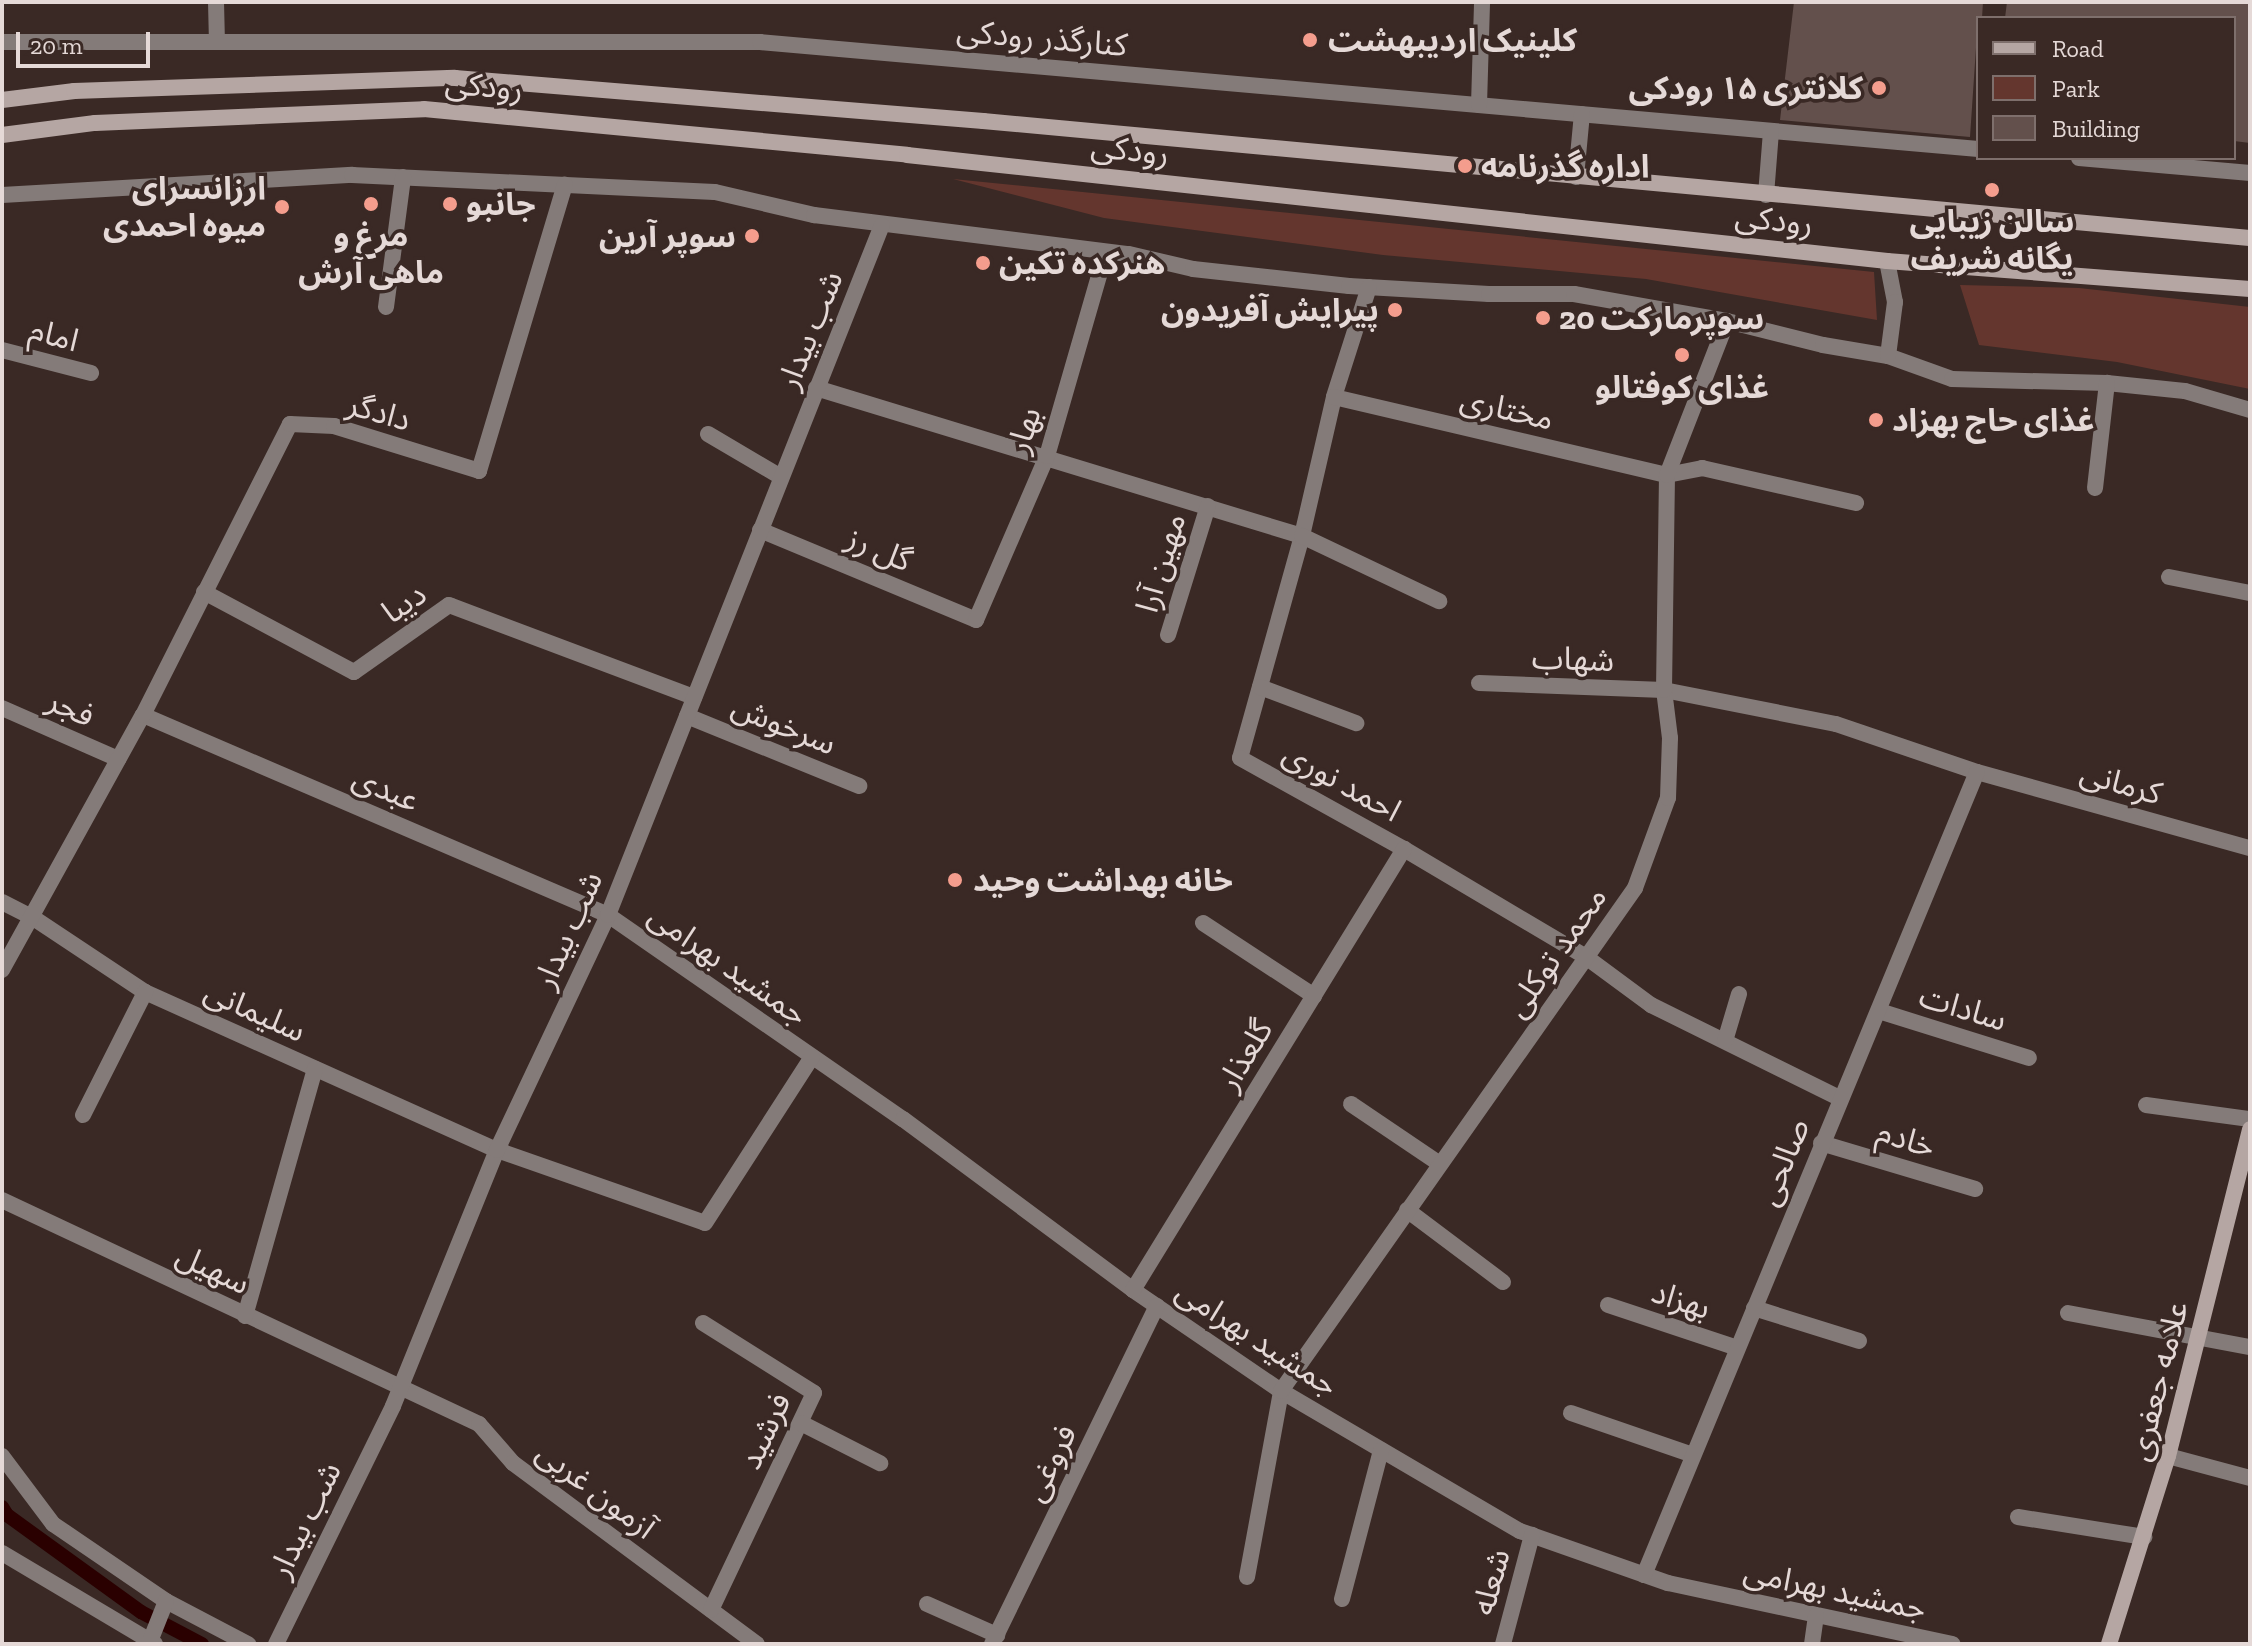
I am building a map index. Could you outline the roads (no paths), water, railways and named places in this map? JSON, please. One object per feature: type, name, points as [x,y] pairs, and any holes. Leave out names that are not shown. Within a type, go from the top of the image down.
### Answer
[{"type":"main road","name":"رودکی","points":[[2,100],[74,91],[455,78],[983,121],[2250,238]]},
{"type":"main road","name":"رودکی","points":[[2,135],[95,123],[424,109],[907,155],[1887,261],[2250,289]]},
{"type":"main road","name":"علامه جعفری","points":[[2109,1644],[2168,1456],[2250,1129]]},
{"type":"street","points":[[216,2],[217,42]]},
{"type":"street","points":[[1479,105],[1482,2]]},
{"type":"street","name":"کنارگذر رودکی","points":[[2,42],[760,42],[1976,149]]},
{"type":"street","points":[[1576,177],[1582,114]]},
{"type":"street","points":[[1766,195],[1771,131]]},
{"type":"street","points":[[2102,160],[2250,173]]},
{"type":"street","points":[[2,195],[352,175],[715,192],[814,215],[1106,252],[1193,269],[1369,287],[1489,294],[1574,294],[1727,321],[1823,345],[1888,356],[1952,379],[2107,383],[2185,391],[2250,410]]},
{"type":"street","points":[[386,307],[403,177]]},
{"type":"street","name":"دادگر","points":[[2,970],[143,715],[290,424],[334,426],[479,471],[565,185]]},
{"type":"street","name":"شب بیدار","points":[[276,1644],[399,1389],[497,1150],[608,915],[882,225]]},
{"type":"street","name":"بهار","points":[[976,620],[1047,456],[1106,252]]},
{"type":"street","points":[[1887,261],[1895,302],[1888,356]]},
{"type":"street","name":"احمد نوری","points":[[1369,287],[1334,397],[1302,536],[1240,758],[1404,849],[1586,957],[1651,1005],[1839,1098]]},
{"type":"street","points":[[1667,475],[1727,321]]},
{"type":"street","name":"امام","points":[[2,350],[91,373]]},
{"type":"street","points":[[2095,488],[2107,383]]},
{"type":"street","points":[[816,388],[1302,536],[1439,601]]},
{"type":"street","name":"مختاری","points":[[1334,397],[1667,475]]},
{"type":"street","points":[[708,434],[781,477]]},
{"type":"street","points":[[1667,475],[1702,468],[1856,503]]},
{"type":"street","name":"محمد توکلی","points":[[1281,1391],[1635,888],[1668,798],[1670,738],[1664,690],[1667,475]]},
{"type":"street","name":"مهین آرا","points":[[1168,635],[1208,506]]},
{"type":"street","name":"گل رز","points":[[760,530],[976,620]]},
{"type":"street","points":[[2169,577],[2250,593]]},
{"type":"street","name":"دیبا","points":[[204,592],[354,672],[449,605],[694,697]]},
{"type":"street","name":"شهاب","points":[[1479,683],[1664,690],[1836,724],[1977,772]]},
{"type":"street","points":[[1260,687],[1356,723]]},
{"type":"street","name":"فجر","points":[[2,708],[118,759]]},
{"type":"street","name":"عبدی","points":[[143,715],[608,915]]},
{"type":"street","name":"سرخوش","points":[[687,716],[859,786]]},
{"type":"street","name":"کرمانی","points":[[1977,772],[2250,848]]},
{"type":"street","name":"صالحی","points":[[1644,1575],[1839,1098],[1879,1011],[1977,772]]},
{"type":"street","name":"گلعذار","points":[[1133,1290],[1404,849]]},
{"type":"street","name":"سلیمانی","points":[[2,902],[32,917],[145,992],[497,1150],[705,1223],[812,1057]]},
{"type":"street","name":"جمشید بهرامی","points":[[608,915],[903,1119],[1133,1290],[1281,1391],[1532,1535],[1644,1575],[1953,1644]]},
{"type":"street","points":[[1203,923],[1314,996]]},
{"type":"street","points":[[83,1115],[145,992]]},
{"type":"street","points":[[1725,1041],[1739,994]]},
{"type":"street","name":"سادات","points":[[1879,1011],[2029,1058]]},
{"type":"street","points":[[245,1316],[315,1069]]},
{"type":"street","points":[[1351,1104],[1440,1164]]},
{"type":"street","points":[[2146,1105],[2250,1119]]},
{"type":"street","name":"خادم","points":[[1821,1143],[1975,1189]]},
{"type":"street","name":"سهیل","points":[[2,1200],[399,1389]]},
{"type":"street","points":[[1407,1210],[1503,1282]]},
{"type":"street","name":"بهزاد","points":[[1608,1305],[1737,1348]]},
{"type":"street","name":"فروغی","points":[[994,1639],[1157,1306]]},
{"type":"street","points":[[1754,1308],[1859,1341]]},
{"type":"street","points":[[2068,1313],[2250,1347]]},
{"type":"street","name":"فرشید","points":[[703,1323],[814,1393],[711,1610]]},
{"type":"street","name":"آزمون غربی","points":[[399,1389],[479,1424],[513,1463],[757,1644]]},
{"type":"street","points":[[1247,1577],[1281,1391]]},
{"type":"street","points":[[1571,1413],[1693,1455]]},
{"type":"street","points":[[801,1423],[880,1463]]},
{"type":"street","points":[[1342,1599],[1381,1450]]},
{"type":"street","points":[[2,1456],[53,1524],[165,1603],[248,1644]]},
{"type":"street","points":[[2168,1456],[2250,1478]]},
{"type":"street","points":[[2018,1517],[2144,1537]]},
{"type":"street","name":"شعله","points":[[1503,1644],[1532,1535]]},
{"type":"street","points":[[2,1553],[151,1641],[165,1603]]},
{"type":"street","points":[[927,1604],[994,1639]]},
{"type":"street","points":[[1812,1644],[1816,1615]]},
{"type":"waterway","points":[[2,1507],[7,1515],[141,1612],[202,1644]]},
{"type":"place","name":"کلینیک اردیبهشت","points":[[1310,40]]},
{"type":"place","name":"کلانتری ۱۵ رودکی","points":[[1879,88]]},
{"type":"place","name":"اداره گذرنامه","points":[[1465,166]]},
{"type":"place","name":"سالن زیبایی یگانه شریف","points":[[1992,190]]},
{"type":"place","name":"مرغ و ماهی آرش","points":[[371,204]]},
{"type":"place","name":"جانبو","points":[[450,204]]},
{"type":"place","name":"ارزانسرای میوه احمدی","points":[[282,207]]},
{"type":"place","name":"سوپر آرین","points":[[752,236]]},
{"type":"place","name":"هنرکده تکین","points":[[983,263]]},
{"type":"place","name":"پیرایش آفریدون","points":[[1395,310]]},
{"type":"place","name":"سوپرمارکت 20","points":[[1543,318]]},
{"type":"place","name":"غذای کوفتالو","points":[[1682,355]]},
{"type":"place","name":"غذای حاج بهزاد","points":[[1876,420]]},
{"type":"place","name":"خانه بهداشت وحید","points":[[955,880]]}]
